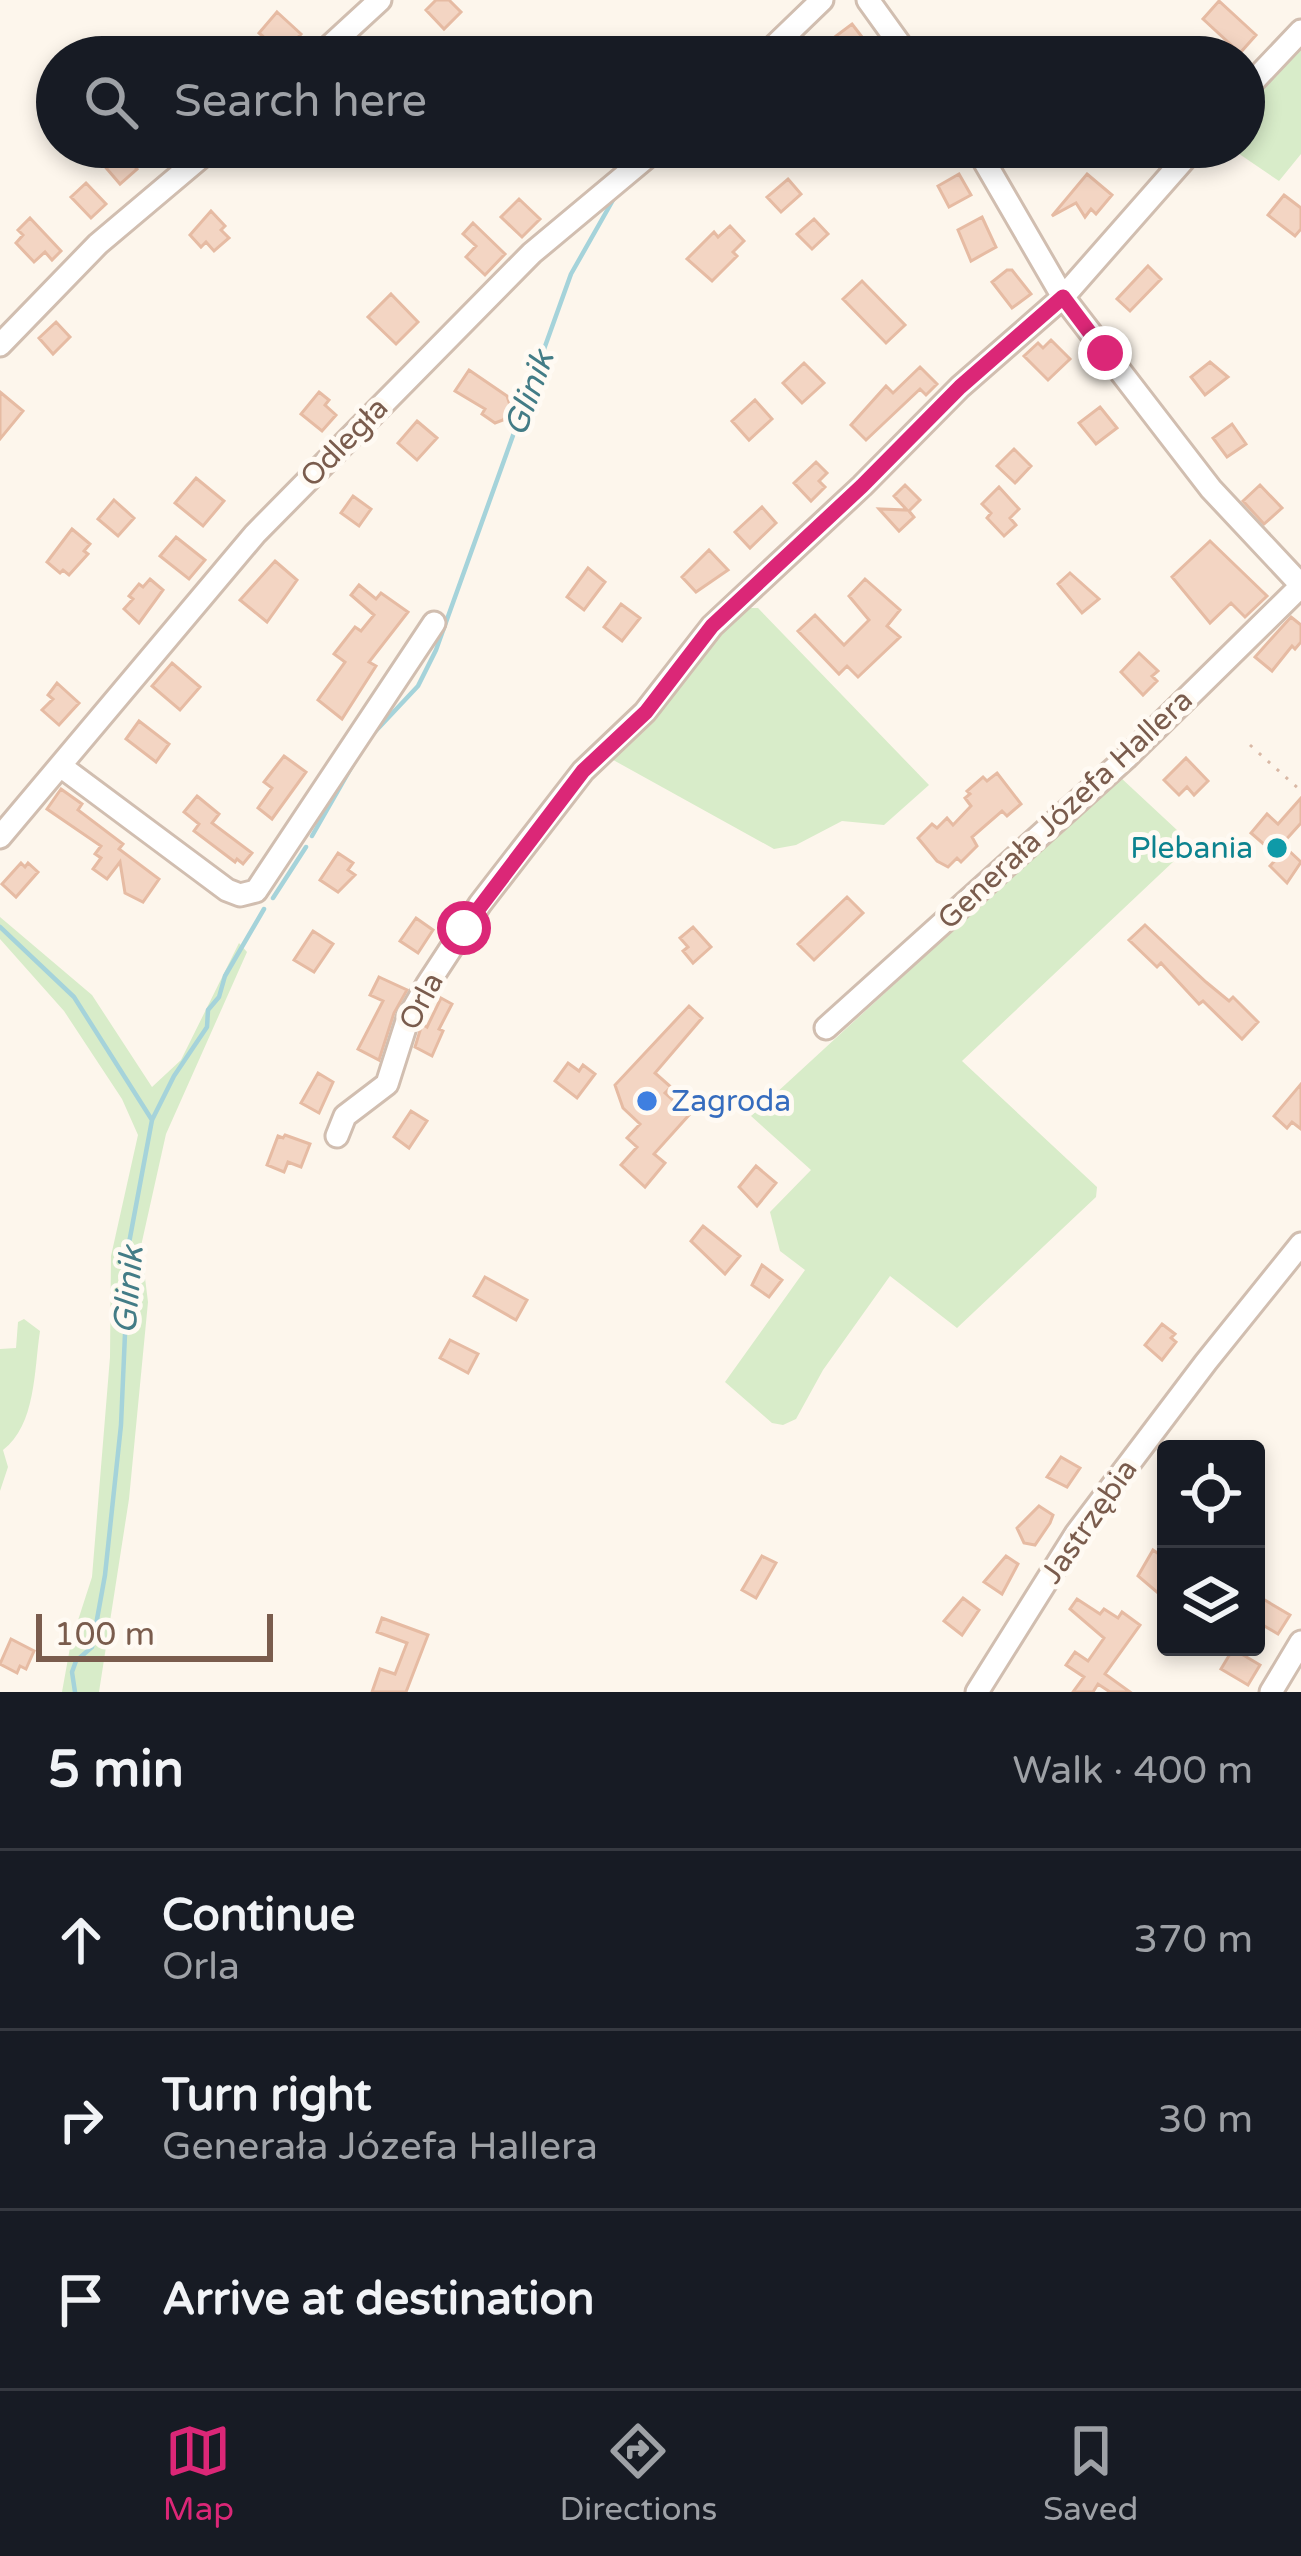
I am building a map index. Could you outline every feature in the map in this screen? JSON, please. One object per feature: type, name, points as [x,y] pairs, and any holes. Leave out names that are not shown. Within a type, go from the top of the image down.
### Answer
[{"type":"street","points":[[341,36],[380,0]]},
{"type":"street","points":[[785,36],[822,0]]},
{"type":"street","points":[[868,0],[894,36]]},
{"type":"street","points":[[1265,69],[1301,31]]},
{"type":"street","points":[[0,345],[98,244],[188,168]]},
{"type":"street","name":"Odległa","points":[[0,837],[271,517],[532,254],[634,168]]},
{"type":"street","name":"Generała Józefa Hallera","points":[[826,1028],[1126,758],[1301,585],[1211,489],[1063,297],[988,168]]},
{"type":"street","name":"Orla","points":[[338,1136],[345,1116],[387,1084],[408,1018],[427,985],[480,904],[583,771],[646,712],[712,626],[960,387],[1063,297],[1177,168]]},
{"type":"street","points":[[62,767],[227,890],[240,896],[256,891],[434,623]]},
{"type":"street","name":"Jastrzębia","points":[[977,1692],[1076,1534],[1301,1244]]},
{"type":"street","points":[[1271,1692],[1301,1642]]},
{"type":"path","points":[[1250,745],[1297,788],[1301,781]]},
{"type":"green space","points":[[1301,43],[1301,154],[1279,181],[1260,168],[1265,168],[1265,82]]},
{"type":"green space","points":[[739,608],[758,608],[929,785],[884,825],[842,821],[796,845],[774,849],[606,756]]},
{"type":"green space","points":[[1120,777],[1192,844],[962,1061],[1097,1187],[1096,1197],[957,1328],[890,1276],[823,1370],[796,1419],[783,1425],[772,1423],[725,1382],[805,1270],[780,1251],[770,1212],[811,1170],[751,1116]]},
{"type":"green space","points":[[0,917],[92,995],[152,1087],[181,1060],[239,943],[247,952],[166,1134],[141,1246],[148,1302],[129,1499],[99,1692],[62,1692],[71,1642],[92,1577],[110,1357],[111,1256],[138,1135],[122,1099],[64,1011],[0,939]]},
{"type":"green space","points":[[24,1319],[40,1331],[34,1379],[22,1426],[3,1450],[8,1467],[0,1491],[0,1349],[16,1348],[18,1322]]},
{"type":"building","points":[[436,0],[449,0],[461,12],[444,29],[426,10]]},
{"type":"building","points":[[1219,1],[1256,35],[1222,36],[1203,19]]},
{"type":"building","points":[[277,12],[301,34],[262,36],[259,33]]},
{"type":"building","points":[[852,24],[861,36],[836,36]]},
{"type":"building","points":[[106,168],[136,168],[137,169],[120,184]]},
{"type":"building","points":[[959,174],[971,195],[949,207],[938,186]]},
{"type":"building","points":[[1087,174],[1112,195],[1096,214],[1091,209],[1085,217],[1076,203],[1052,216]]},
{"type":"building","points":[[788,179],[801,194],[781,212],[767,197]]},
{"type":"building","points":[[86,183],[106,204],[91,218],[71,197]]},
{"type":"building","points":[[1284,195],[1301,208],[1301,229],[1295,236],[1268,215]]},
{"type":"building","points":[[519,199],[540,219],[522,237],[501,217]]},
{"type":"building","points":[[211,211],[229,238],[214,251],[206,242],[201,247],[190,235]]},
{"type":"building","points":[[982,217],[996,247],[971,261],[958,230]]},
{"type":"building","points":[[30,218],[61,251],[52,260],[45,252],[34,262],[16,243],[23,235],[18,230]]},
{"type":"building","points":[[814,219],[828,234],[812,249],[797,234]]},
{"type":"building","points":[[473,223],[505,254],[485,275],[466,257],[476,246],[463,234]]},
{"type":"building","points":[[730,226],[744,241],[733,252],[737,256],[712,281],[687,259],[714,232],[718,237]]},
{"type":"building","points":[[1148,266],[1161,279],[1130,311],[1117,299]]},
{"type":"building","points":[[1007,270],[1031,294],[1012,308],[992,282]]},
{"type":"building","points":[[862,281],[905,325],[886,343],[843,299]]},
{"type":"building","points":[[391,294],[418,322],[396,344],[368,317]]},
{"type":"building","points":[[56,322],[70,337],[53,354],[39,338]]},
{"type":"building","points":[[1051,340],[1070,359],[1048,380],[1024,356],[1038,343],[1043,348]]},
{"type":"building","points":[[1210,362],[1228,377],[1205,395],[1191,377]]},
{"type":"building","points":[[804,363],[824,383],[802,403],[783,383]]},
{"type":"building","points":[[920,367],[937,384],[926,395],[920,389],[866,440],[851,425],[886,386],[893,393]]},
{"type":"building","points":[[469,370],[507,396],[511,408],[503,420],[495,423],[482,414],[485,409],[455,391]]},
{"type":"building","points":[[0,392],[23,411],[0,439]]},
{"type":"building","points":[[319,392],[336,415],[322,431],[301,414]]},
{"type":"building","points":[[755,400],[772,419],[749,440],[732,421]]},
{"type":"building","points":[[1100,407],[1117,428],[1096,444],[1079,423]]},
{"type":"building","points":[[417,421],[437,438],[417,460],[398,443]]},
{"type":"building","points":[[1232,424],[1246,444],[1227,457],[1213,438]]},
{"type":"building","points":[[1014,449],[1031,466],[1015,483],[997,466]]},
{"type":"building","points":[[816,462],[827,473],[819,481],[825,487],[811,501],[794,483]]},
{"type":"building","points":[[196,478],[224,501],[203,526],[175,503]]},
{"type":"building","points":[[905,485],[920,500],[909,511],[914,517],[899,531],[879,509],[907,510],[894,496]]},
{"type":"building","points":[[1260,485],[1282,508],[1264,524],[1243,501]]},
{"type":"building","points":[[999,487],[1019,509],[1010,518],[1016,525],[1004,536],[987,518],[991,513],[982,504]]},
{"type":"building","points":[[353,496],[371,509],[359,526],[341,513]]},
{"type":"building","points":[[114,500],[134,518],[118,536],[98,519]]},
{"type":"building","points":[[762,507],[776,523],[750,548],[735,532]]},
{"type":"building","points":[[72,529],[90,544],[84,551],[88,554],[69,575],[47,562]]},
{"type":"building","points":[[176,537],[205,560],[189,579],[160,556]]},
{"type":"building","points":[[1210,541],[1267,596],[1245,617],[1231,603],[1210,623],[1172,577]]},
{"type":"building","points":[[709,550],[728,570],[696,592],[682,577]]},
{"type":"building","points":[[275,561],[297,580],[267,622],[240,600]]},
{"type":"building","points":[[588,568],[605,582],[584,610],[567,597]]},
{"type":"building","points":[[1070,573],[1099,599],[1082,613],[1058,584]]},
{"type":"building","points":[[150,579],[163,590],[139,623],[124,609],[139,584],[143,587]]},
{"type":"building","points":[[865,579],[900,610],[887,626],[900,637],[858,677],[847,666],[839,674],[798,631],[815,615],[844,645],[869,620],[849,596]]},
{"type":"building","points":[[359,585],[376,599],[381,593],[408,612],[369,662],[376,666],[342,719],[318,700],[345,662],[334,654],[355,627],[361,631],[374,615],[351,595]]},
{"type":"building","points":[[621,604],[640,618],[622,641],[604,627]]},
{"type":"building","points":[[1291,617],[1301,625],[1301,642],[1272,671],[1255,657]]},
{"type":"building","points":[[1139,653],[1158,671],[1152,676],[1157,681],[1143,695],[1121,672]]},
{"type":"building","points":[[172,663],[200,687],[180,710],[152,686]]},
{"type":"building","points":[[57,683],[79,703],[59,725],[42,710],[53,699],[48,695]]},
{"type":"building","points":[[139,721],[169,744],[156,762],[126,739]]},
{"type":"building","points":[[284,756],[306,772],[272,819],[258,808],[272,788],[264,782]]},
{"type":"building","points":[[1186,758],[1208,781],[1194,795],[1187,787],[1179,795],[1164,780]]},
{"type":"building","points":[[997,773],[1021,804],[1007,816],[1002,811],[972,837],[977,846],[961,862],[957,858],[948,867],[937,861],[918,838],[947,818],[953,825],[971,806],[965,798],[970,794],[967,791],[983,777],[987,781]]},
{"type":"building","points":[[61,789],[82,804],[78,810],[123,844],[119,849],[159,879],[143,902],[125,893],[120,862],[107,879],[93,869],[101,858],[95,854],[101,846],[47,809]]},
{"type":"building","points":[[197,796],[219,814],[212,823],[252,853],[243,864],[194,831],[199,824],[184,812]]},
{"type":"building","points":[[1301,798],[1301,823],[1274,853],[1251,833],[1267,814],[1278,824]]},
{"type":"building","points":[[1286,848],[1301,862],[1287,883],[1270,866]]},
{"type":"building","points":[[338,853],[353,863],[348,870],[355,875],[338,892],[320,880]]},
{"type":"building","points":[[21,863],[38,872],[16,897],[2,884]]},
{"type":"building","points":[[847,897],[863,913],[814,960],[798,944]]},
{"type":"building","points":[[416,918],[433,930],[418,953],[400,941]]},
{"type":"building","points":[[1145,925],[1258,1022],[1242,1039],[1203,1001],[1199,1004],[1161,963],[1157,967],[1129,940]]},
{"type":"building","points":[[693,927],[711,947],[693,963],[680,938]]},
{"type":"building","points":[[313,931],[333,944],[314,972],[294,960]]},
{"type":"building","points":[[379,977],[407,990],[379,1060],[358,1049],[383,1001],[370,995]]},
{"type":"building","points":[[441,998],[452,1004],[432,1056],[415,1047],[422,1024],[427,1027]]},
{"type":"building","points":[[689,1006],[702,1018],[655,1073],[671,1087],[665,1093],[689,1115],[654,1154],[665,1163],[645,1187],[621,1165],[637,1147],[627,1138],[640,1124],[623,1108],[615,1085]]},
{"type":"building","points":[[568,1063],[579,1071],[583,1065],[595,1074],[577,1098],[555,1081]]},
{"type":"building","points":[[318,1073],[333,1082],[319,1113],[301,1103]]},
{"type":"building","points":[[1301,1084],[1301,1129],[1292,1122],[1287,1128],[1274,1116]]},
{"type":"building","points":[[411,1111],[427,1121],[409,1148],[394,1137]]},
{"type":"building","points":[[278,1136],[310,1144],[301,1167],[288,1162],[284,1172],[267,1165]]},
{"type":"building","points":[[756,1166],[776,1183],[757,1206],[739,1187]]},
{"type":"building","points":[[703,1226],[740,1256],[725,1274],[691,1241]]},
{"type":"building","points":[[762,1265],[782,1280],[769,1297],[752,1285]]},
{"type":"building","points":[[485,1277],[527,1300],[516,1320],[474,1296]]},
{"type":"building","points":[[1162,1324],[1175,1334],[1171,1338],[1176,1342],[1162,1360],[1145,1345]]},
{"type":"building","points":[[450,1340],[478,1354],[468,1373],[440,1358]]},
{"type":"building","points":[[1061,1457],[1080,1468],[1067,1487],[1047,1477]]},
{"type":"building","points":[[1039,1506],[1053,1515],[1050,1523],[1035,1545],[1024,1543],[1017,1528]]},
{"type":"building","points":[[1153,1550],[1157,1553],[1157,1592],[1138,1576]]},
{"type":"building","points":[[762,1556],[776,1563],[756,1598],[742,1590]]},
{"type":"building","points":[[1006,1556],[1018,1564],[1002,1594],[984,1582]]},
{"type":"building","points":[[963,1598],[979,1610],[962,1635],[944,1621]]},
{"type":"building","points":[[1077,1599],[1100,1614],[1104,1609],[1118,1618],[1122,1612],[1140,1625],[1105,1674],[1130,1692],[1110,1692],[1098,1684],[1093,1692],[1073,1692],[1084,1677],[1066,1665],[1075,1652],[1088,1661],[1104,1638],[1070,1609]]},
{"type":"building","points":[[1265,1600],[1290,1615],[1278,1634],[1265,1626]]},
{"type":"building","points":[[382,1618],[428,1635],[406,1692],[372,1692],[380,1669],[395,1674],[407,1643],[377,1632]]},
{"type":"building","points":[[11,1639],[34,1651],[26,1669],[20,1666],[17,1673],[0,1664]]},
{"type":"building","points":[[1229,1656],[1245,1656],[1260,1665],[1248,1685],[1221,1669]]},
{"type":"waterway","name":"Glinik","points":[[371,736],[418,686],[436,650],[571,274],[613,200]]},
{"type":"waterway","name":"Glinik","points":[[312,836],[355,761]]},
{"type":"waterway","name":"Glinik","points":[[273,898],[306,847]]},
{"type":"waterway","name":"Glinik","points":[[75,1692],[72,1672],[76,1661],[92,1647],[105,1575],[121,1425],[129,1243],[152,1120],[207,1027],[208,1010],[264,909]]},
{"type":"waterway","points":[[0,927],[74,997],[152,1120]]},
{"type":"place","name":"Plebania","points":[[1277,848]]},
{"type":"place","name":"Zagroda","points":[[647,1101]]},
{"type":"route","points":[[464,928],[583,771],[646,712],[712,626],[960,387],[1063,297],[1105,353]]}]
